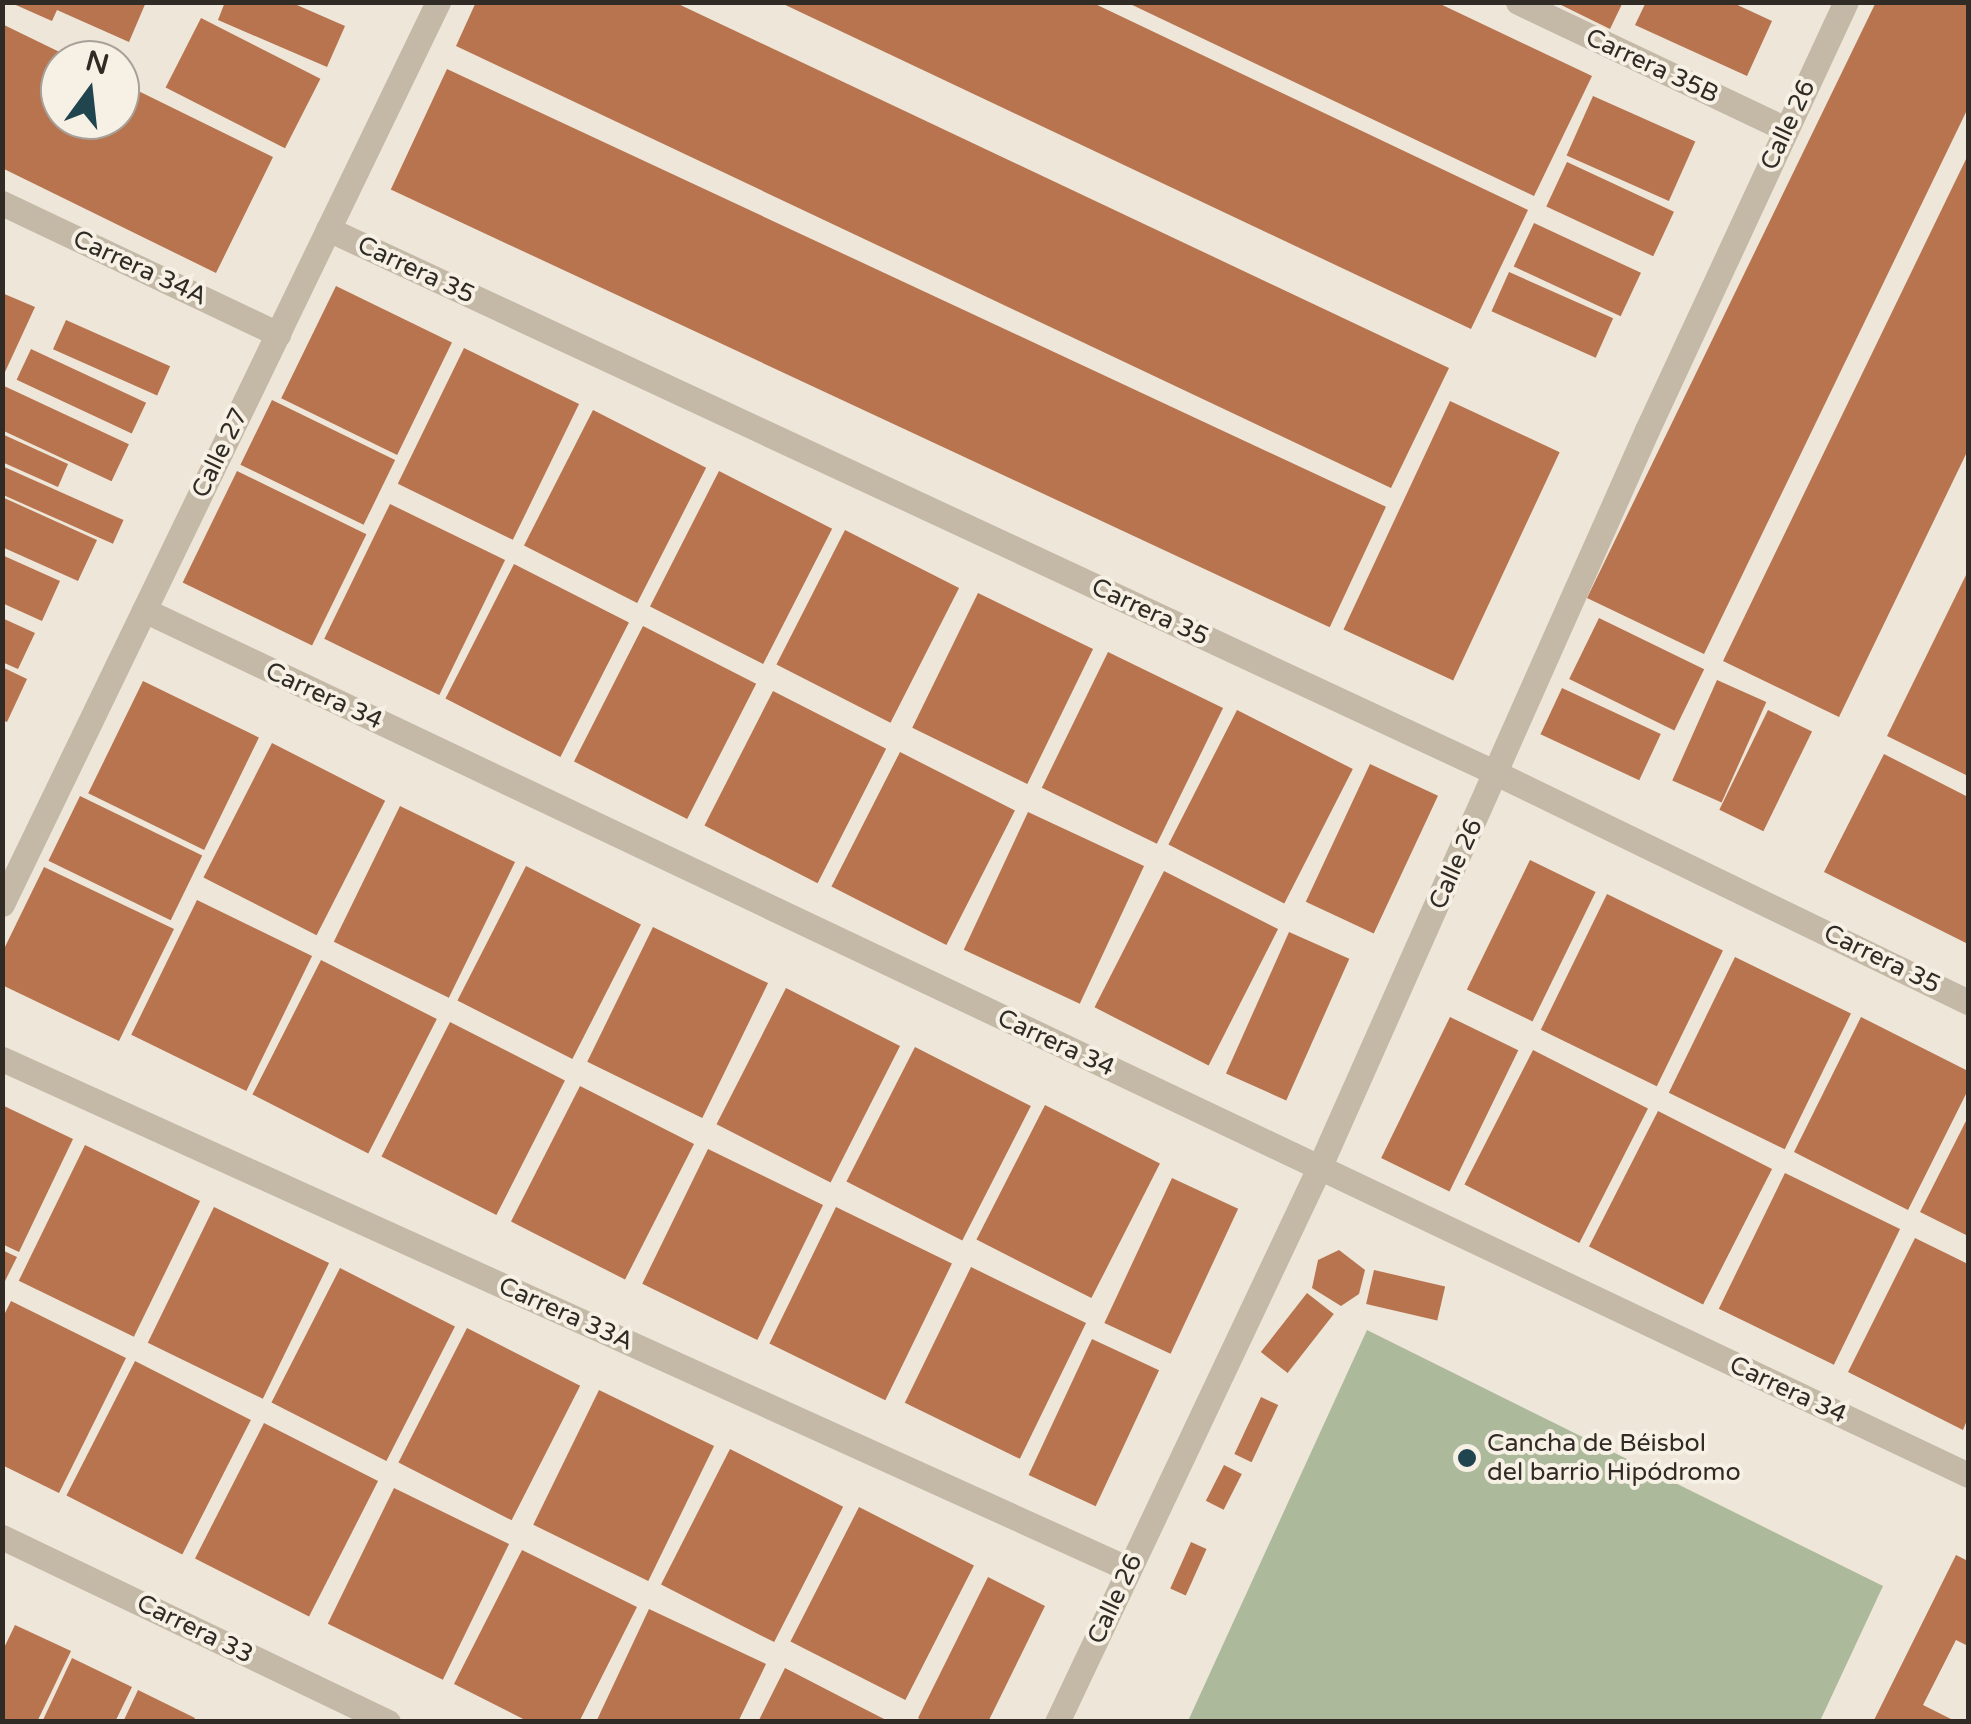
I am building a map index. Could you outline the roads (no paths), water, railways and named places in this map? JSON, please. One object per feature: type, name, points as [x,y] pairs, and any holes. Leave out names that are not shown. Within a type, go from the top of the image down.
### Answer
[{"type":"street","name":"Calle 27","points":[[2,904],[438,2]]},
{"type":"street","name":"Carrera 35B","points":[[1518,2],[1786,129]]},
{"type":"street","name":"Calle 26","points":[[1056,1722],[1319,1168],[1846,2]]},
{"type":"street","name":"Carrera 34A","points":[[2,202],[278,334]]},
{"type":"street","name":"Carrera 35","points":[[328,229],[1496,774],[1968,1002]]},
{"type":"street","name":"Carrera 34","points":[[144,610],[1968,1476]]},
{"type":"street","name":"Carrera 33A","points":[[2,1058],[1129,1570]]},
{"type":"street","name":"Carrera 33","points":[[2,1537],[388,1722]]},
{"type":"place","name":"Cancha de Béisbol del barrio Hipódromo","points":[[1467,1458]]}]
